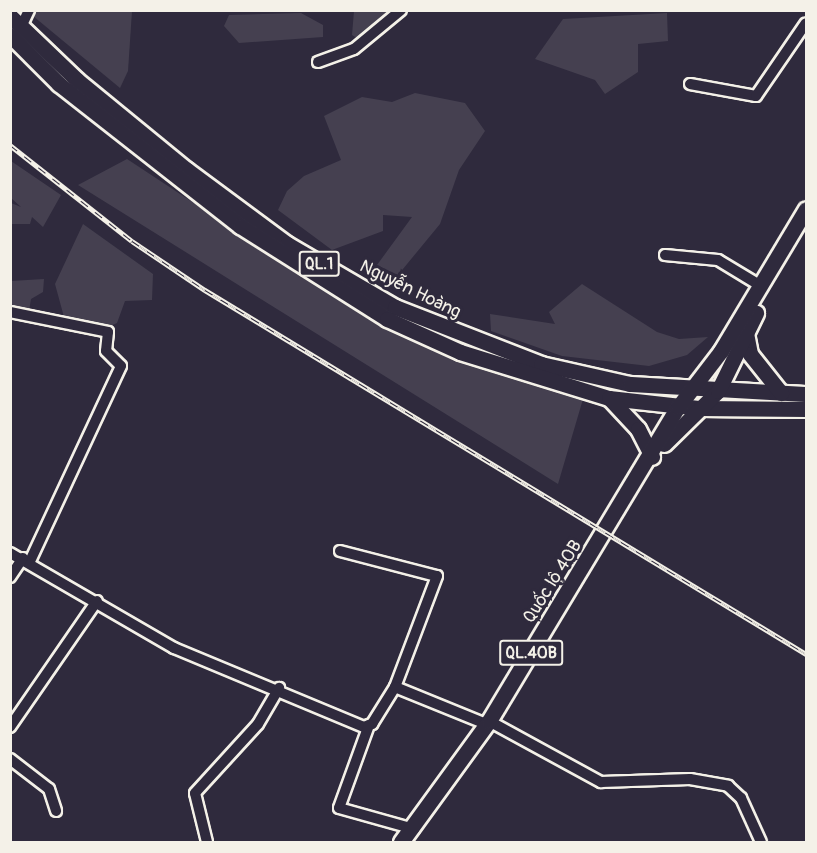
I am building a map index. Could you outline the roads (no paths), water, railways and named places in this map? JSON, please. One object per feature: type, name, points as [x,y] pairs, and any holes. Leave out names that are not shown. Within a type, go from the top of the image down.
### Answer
[{"type":"highway","name":"Nguyễn Hoàng","points":[[14,25],[187,170],[342,278],[458,336],[541,364],[630,384],[718,391],[807,394]]},
{"type":"highway","name":"Nguyễn Hoàng","points":[[14,25],[59,84],[138,148],[318,279],[460,352],[609,398],[678,407],[807,409]]},
{"type":"highway","points":[[691,389],[761,286],[807,209]]},
{"type":"highway","name":"Quốc lộ 40B","points":[[652,457],[718,391],[746,333],[807,224]]},
{"type":"highway","points":[[746,333],[750,354],[781,393]]},
{"type":"highway","name":"Quốc lộ 40B","points":[[401,843],[414,829],[487,722],[652,457],[678,407],[691,389]]},
{"type":"highway","points":[[609,398],[638,429],[652,457]]},
{"type":"street","points":[[14,25],[29,10]]},
{"type":"street","points":[[318,62],[354,49],[400,10]]},
{"type":"street","points":[[690,84],[756,96],[807,23]]},
{"type":"street","points":[[664,255],[718,260],[761,286]]},
{"type":"street","points":[[10,312],[108,332],[106,351],[121,366],[27,560],[10,577]]},
{"type":"street","points":[[340,551],[437,576],[395,687],[369,725],[339,808],[414,829]]},
{"type":"street","points":[[10,553],[27,560],[174,648],[279,688],[323,711],[369,725]]},
{"type":"street","points":[[10,727],[97,601]]},
{"type":"street","points":[[395,687],[487,722],[601,782],[690,779],[728,786],[741,798],[761,843]]},
{"type":"street","points":[[207,843],[195,794],[258,724],[279,688]]},
{"type":"street","points":[[10,759],[49,789],[56,811]]},
{"type":"railway","points":[[10,145],[132,241],[205,290],[806,654]]}]
